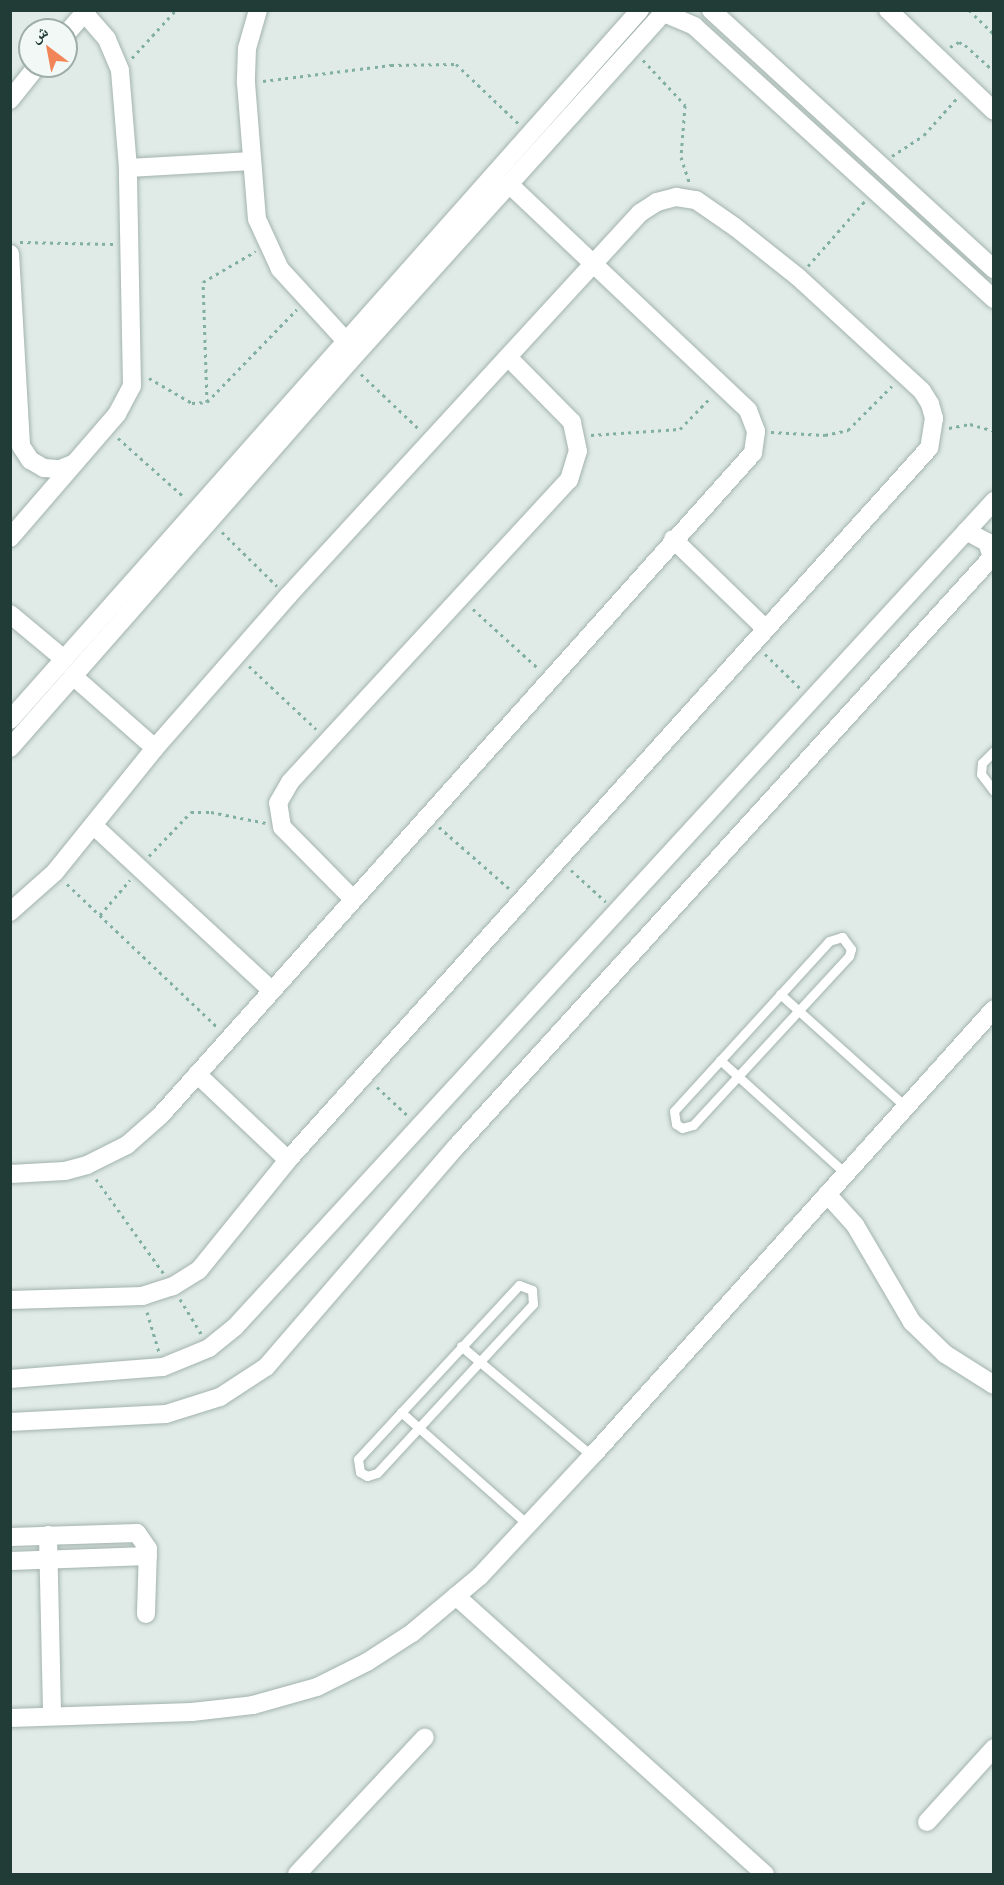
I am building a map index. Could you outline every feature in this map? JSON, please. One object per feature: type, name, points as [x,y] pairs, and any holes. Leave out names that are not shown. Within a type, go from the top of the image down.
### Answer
[{"type":"street","points":[[258,10],[247,48],[246,83],[257,219],[266,246],[280,269],[346,341]]},
{"type":"street","points":[[203,515],[349,362],[420,270],[530,135],[640,10]]},
{"type":"street","points":[[711,10],[741,41],[993,269]]},
{"type":"street","points":[[888,10],[993,111]]},
{"type":"street","points":[[10,538],[126,401],[134,369],[128,168],[120,70],[107,39],[86,12]]},
{"type":"street","points":[[10,748],[73,676],[116,614],[203,515],[346,341],[510,184],[665,12],[694,26],[993,299]]},
{"type":"street","points":[[727,56],[741,41]]},
{"type":"street","points":[[10,100],[27,78]]},
{"type":"street","points":[[128,168],[252,161]]},
{"type":"street","points":[[10,1174],[65,1172],[87,1165],[144,1131],[673,539],[747,462],[756,431],[748,410],[510,184]]},
{"type":"street","points":[[10,912],[55,872],[155,748],[288,596],[640,213],[657,202],[676,197],[696,200],[798,277],[904,374],[930,404],[933,434],[929,448],[288,1160],[221,1247],[200,1270],[173,1286],[143,1296],[10,1300]]},
{"type":"street","points":[[10,254],[21,446],[30,460],[44,468],[60,469],[75,463]]},
{"type":"street","points":[[353,899],[282,827],[278,803],[282,792],[569,480],[577,459],[577,436],[564,411],[508,357]]},
{"type":"street","points":[[10,1379],[163,1367],[209,1348],[272,1290],[993,501]]},
{"type":"street","points":[[10,1422],[166,1414],[220,1397],[266,1367],[456,1147],[993,556],[987,542],[966,531]]},
{"type":"street","points":[[673,539],[765,628]]},
{"type":"street","points":[[10,614],[64,659]]},
{"type":"street","points":[[10,720],[64,659],[116,614]]},
{"type":"street","points":[[73,676],[155,748]]},
{"type":"street","points":[[93,825],[271,990]]},
{"type":"street","points":[[10,1718],[224,1709],[317,1687],[368,1662],[412,1633],[480,1576],[592,1456],[993,1009]]},
{"type":"street","points":[[197,1074],[288,1160]]},
{"type":"street","points":[[827,1194],[855,1225],[912,1322],[945,1354],[993,1385]]},
{"type":"street","points":[[10,1537],[137,1533],[146,1542],[148,1556],[146,1614]]},
{"type":"street","points":[[48,1535],[52,1716]]},
{"type":"street","points":[[10,1561],[148,1556]]},
{"type":"street","points":[[456,1596],[765,1875]]},
{"type":"street","points":[[297,1875],[425,1737]]},
{"type":"street","points":[[927,1822],[993,1748]]},
{"type":"lane","points":[[993,751],[982,763],[981,774],[993,791]]},
{"type":"lane","points":[[842,938],[848,942],[849,956],[693,1125],[682,1128],[676,1124],[674,1111],[780,994],[829,941],[842,938]]},
{"type":"lane","points":[[780,994],[906,1107]]},
{"type":"lane","points":[[720,1060],[846,1174]]},
{"type":"lane","points":[[526,1285],[532,1290],[533,1304],[377,1473],[367,1476],[360,1472],[358,1459],[461,1346],[513,1289],[526,1285]]},
{"type":"lane","points":[[461,1346],[592,1456]]},
{"type":"lane","points":[[401,1412],[527,1524]]},
{"type":"path","points":[[120,70],[176,10]]},
{"type":"path","points":[[969,10],[993,34]]},
{"type":"path","points":[[939,61],[959,42],[993,71]]},
{"type":"path","points":[[633,50],[685,105],[681,157],[696,200]]},
{"type":"path","points":[[246,83],[391,65],[456,64],[530,135]]},
{"type":"path","points":[[878,165],[924,135],[967,86]]},
{"type":"path","points":[[798,277],[874,191]]},
{"type":"path","points":[[10,242],[130,244]]},
{"type":"path","points":[[207,402],[203,282],[266,246]]},
{"type":"path","points":[[134,369],[192,403],[207,402],[307,299]]},
{"type":"path","points":[[349,362],[431,440]]},
{"type":"path","points":[[756,431],[825,435],[848,430],[904,374]]},
{"type":"path","points":[[577,436],[680,429],[723,385]]},
{"type":"path","points":[[933,434],[970,424],[993,431]]},
{"type":"path","points":[[106,427],[288,596]]},
{"type":"path","points":[[460,598],[549,678]]},
{"type":"path","points":[[753,642],[813,700]]},
{"type":"path","points":[[237,654],[328,741]]},
{"type":"path","points":[[100,915],[139,868],[191,812],[211,812],[282,827]]},
{"type":"path","points":[[426,816],[522,900]]},
{"type":"path","points":[[558,859],[616,912]]},
{"type":"path","points":[[55,872],[229,1038]]},
{"type":"path","points":[[364,1075],[420,1126]]},
{"type":"path","points":[[87,1165],[173,1286],[209,1348]]},
{"type":"path","points":[[143,1296],[163,1367]]}]
